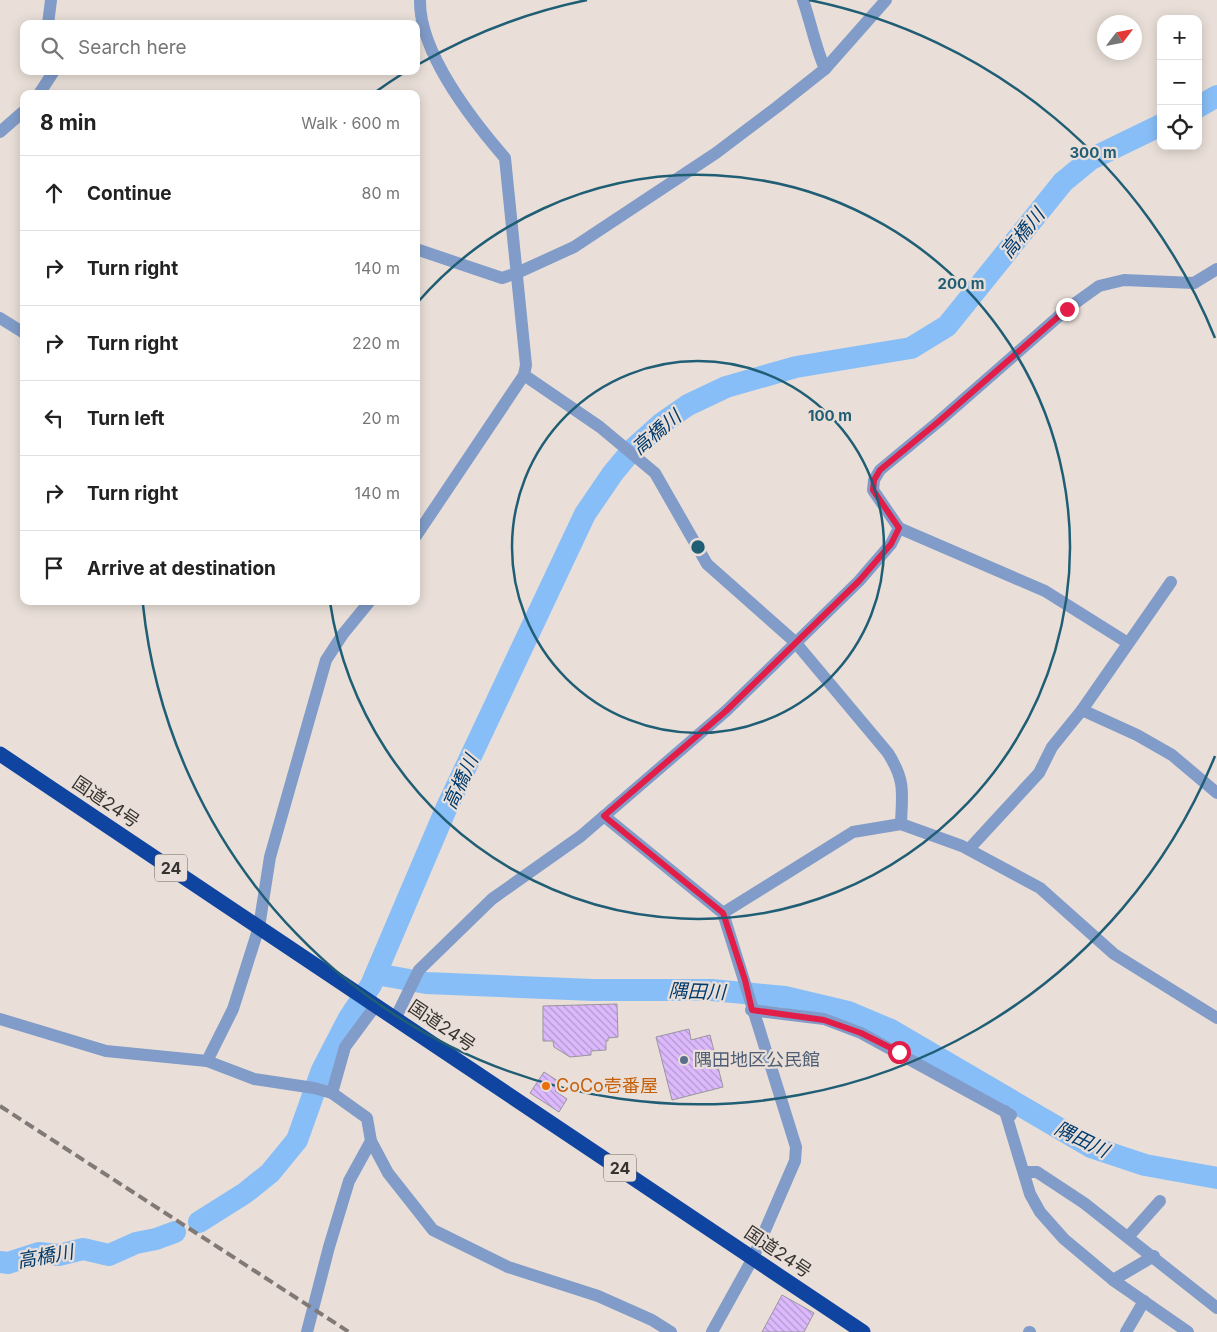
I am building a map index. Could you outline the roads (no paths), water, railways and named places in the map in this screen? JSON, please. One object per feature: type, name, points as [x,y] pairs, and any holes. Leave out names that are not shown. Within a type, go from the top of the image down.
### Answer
[{"type":"highway","name":"国道24号","points":[[0,754],[396,1017],[863,1332]]},
{"type":"street","points":[[48,20],[51,0]]},
{"type":"street","points":[[420,0],[422,27],[445,77],[484,134],[505,158],[526,365],[524,375],[420,530]]},
{"type":"street","points":[[803,0],[813,27],[816,47],[825,69]]},
{"type":"street","points":[[420,250],[502,278],[518,273],[574,247],[716,153],[825,69],[886,0]]},
{"type":"street","points":[[42,90],[51,75]]},
{"type":"street","points":[[0,132],[20,114]]},
{"type":"street","points":[[1128,643],[1045,591],[899,528],[873,490],[876,474],[1067,309],[1100,286],[1124,280],[1194,284],[1217,269]]},
{"type":"street","points":[[0,318],[20,330]]},
{"type":"street","points":[[524,375],[600,427],[655,473],[707,564],[795,642],[888,753],[899,772],[903,786],[900,824]]},
{"type":"street","points":[[396,1017],[419,970],[492,900],[581,836],[726,711],[859,581],[891,544],[899,528]]},
{"type":"street","points":[[969,849],[1039,773],[1052,747],[1082,710],[1171,582]]},
{"type":"street","points":[[207,1061],[233,1009],[259,927],[270,856],[326,660],[342,634],[367,605]]},
{"type":"street","points":[[1082,710],[1137,735],[1172,755],[1217,793]]},
{"type":"street","points":[[604,816],[723,913],[745,980],[750,1006],[796,1147],[795,1160],[752,1258],[712,1332]]},
{"type":"street","points":[[723,913],[853,832],[900,824],[969,849],[1040,888],[1114,954],[1217,1018]]},
{"type":"street","points":[[332,1093],[345,1047],[376,1005]]},
{"type":"street","points":[[750,1006],[824,1020],[861,1033],[1008,1113],[1030,1194],[1040,1212],[1064,1239],[1113,1280],[1188,1332]]},
{"type":"street","points":[[0,1019],[106,1051],[207,1061],[254,1079],[301,1085],[332,1093],[367,1118],[371,1141],[388,1173],[433,1230],[508,1267],[598,1296],[652,1320],[670,1332]]},
{"type":"street","points":[[307,1332],[328,1247],[349,1181],[371,1141]]},
{"type":"street","points":[[1024,1172],[1037,1172],[1084,1203],[1154,1256],[1217,1308]]},
{"type":"street","points":[[1128,1237],[1160,1201]]},
{"type":"street","points":[[1113,1280],[1154,1256]]},
{"type":"street","points":[[1126,1332],[1144,1301]]},
{"type":"waterway","name":"高橋川","points":[[1201,105],[1217,96]]},
{"type":"waterway","name":"高橋川","points":[[199,1222],[245,1193],[270,1173],[297,1140],[322,1070],[349,1018],[371,985],[446,809],[585,514],[613,473],[633,449],[662,423],[688,405],[726,387],[796,367],[911,348],[947,326],[1063,182],[1091,159],[1157,127]]},
{"type":"waterway","name":"隅田川","points":[[376,974],[426,983],[593,990],[712,990],[785,997],[848,1012],[891,1030],[1091,1147],[1145,1165],[1217,1178]]},
{"type":"waterway","name":"高橋川","points":[[0,1262],[8,1263],[39,1253],[59,1255],[83,1249],[109,1255],[136,1243],[156,1239],[175,1232]]},
{"type":"railway","points":[[0,1106],[349,1332]]},
{"type":"place","name":"隅田地区公民館","points":[[684,1060]]},
{"type":"place","name":"CoCo壱番屋","points":[[546,1086]]}]
